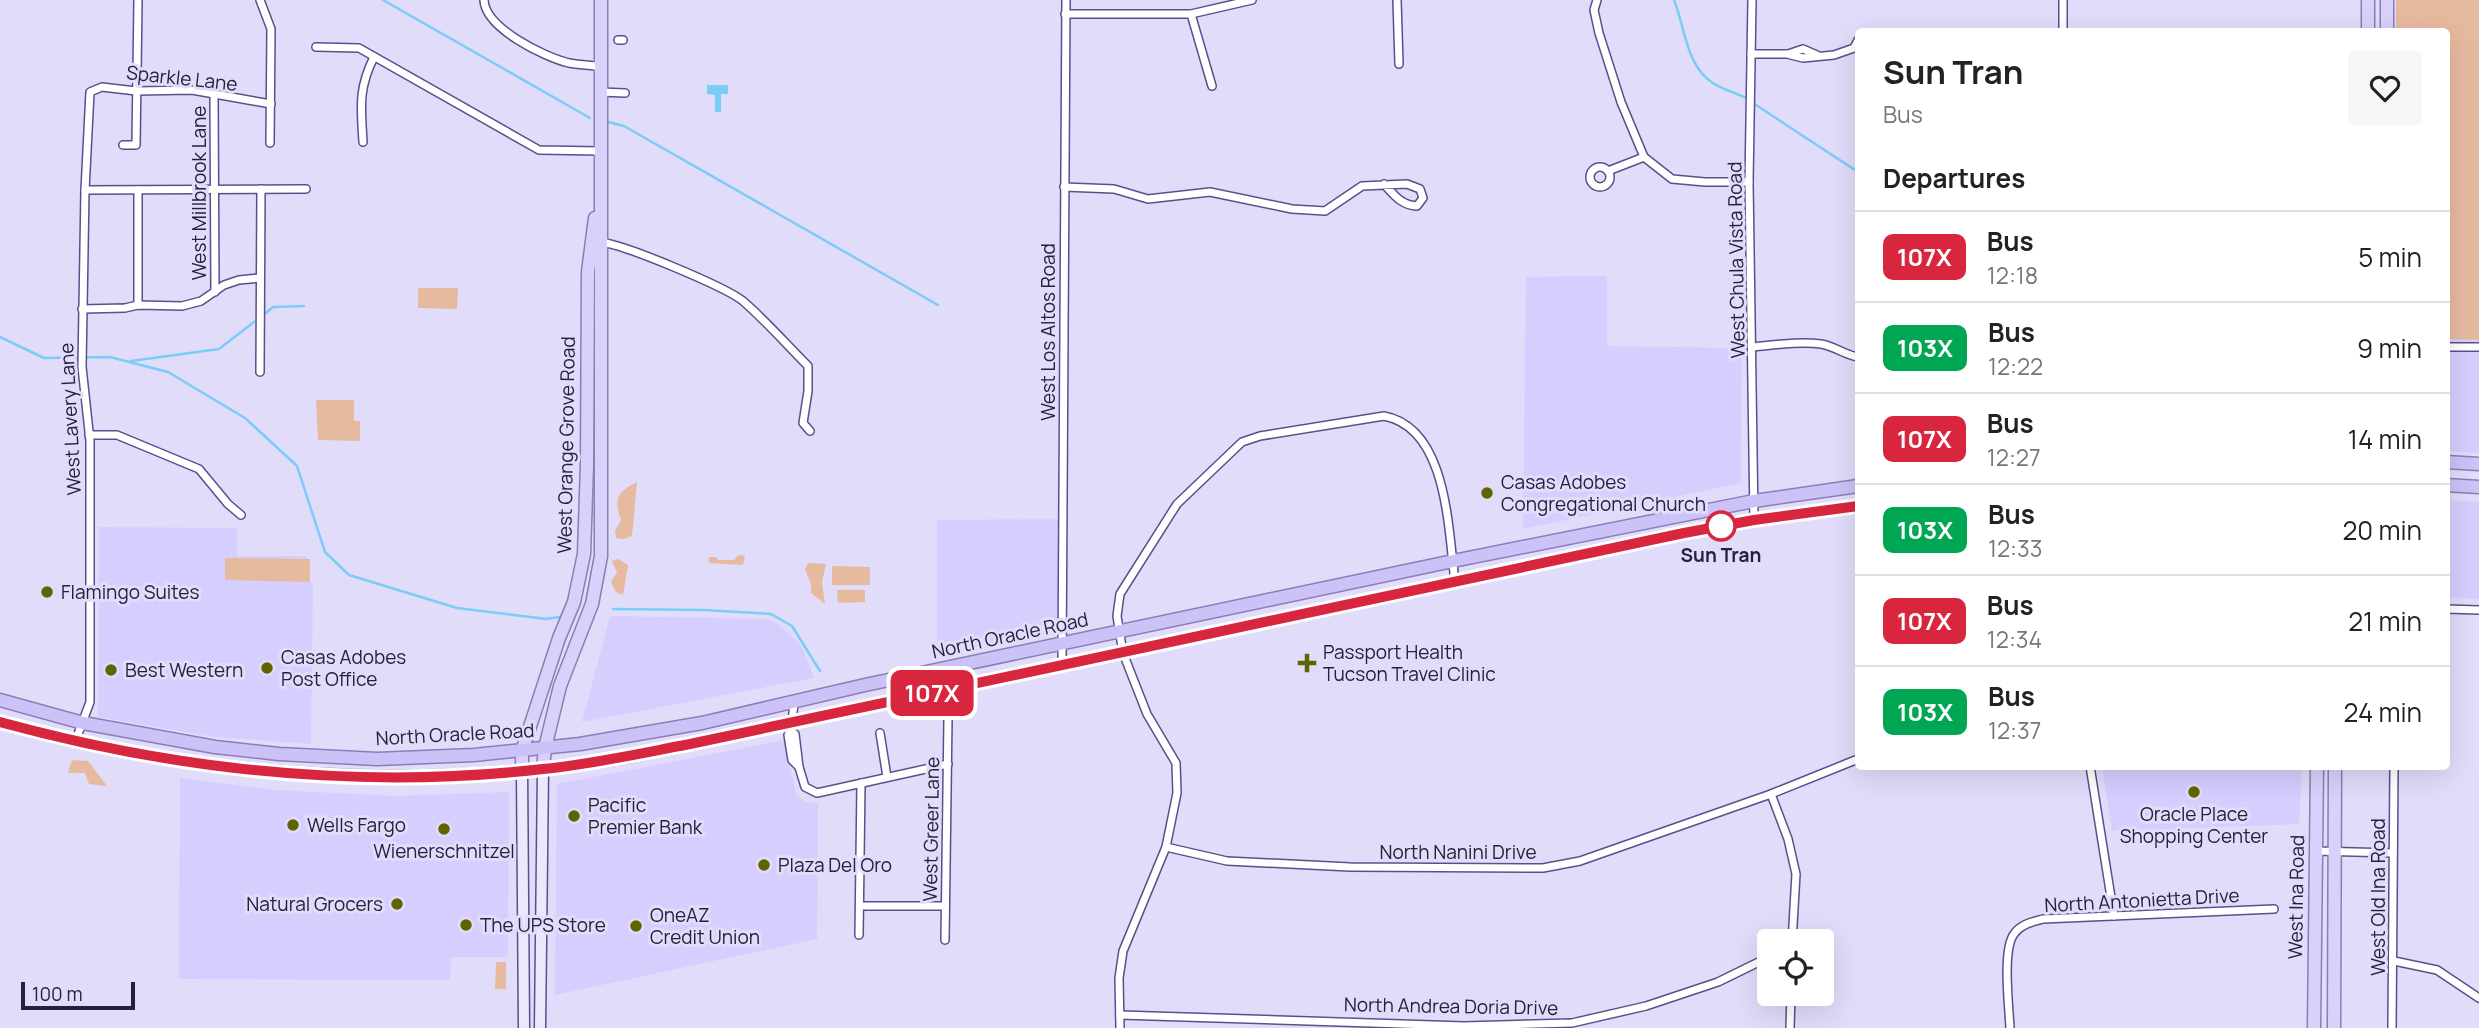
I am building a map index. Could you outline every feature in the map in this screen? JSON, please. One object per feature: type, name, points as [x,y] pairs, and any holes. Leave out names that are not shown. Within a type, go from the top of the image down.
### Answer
[{"type":"highway","points":[[2450,462],[2479,464]]},
{"type":"highway","points":[[2450,485],[2479,487]]},
{"type":"highway","name":"North Oracle Road","points":[[0,700],[83,723],[215,747],[308,756],[377,759],[522,751],[702,723],[864,685],[1452,561],[1754,501],[1855,486]]},
{"type":"highway","name":"North Oracle Road","points":[[0,722],[115,751],[208,765],[318,776],[427,776],[543,769],[791,727],[1062,665],[1455,581],[1754,520],[1855,506]]},
{"type":"main road","name":"West Orange Grove Road","points":[[540,1028],[545,748],[560,686],[592,604],[601,556],[603,465],[596,242],[601,151],[601,0]]},
{"type":"main road","points":[[2368,0],[2368,28]]},
{"type":"main road","points":[[2387,0],[2387,28]]},
{"type":"main road","name":"West Orange Grove Road","points":[[524,1028],[522,751],[559,638],[574,602],[584,554],[588,272],[596,242]]},
{"type":"main road","name":"West Ina Road","points":[[2314,1028],[2317,770]]},
{"type":"main road","points":[[2328,770],[2334,794]]},
{"type":"main road","name":"West Ina Road","points":[[2334,1028],[2335,770]]},
{"type":"street","points":[[123,145],[136,145],[138,0]]},
{"type":"street","points":[[260,0],[271,29],[270,143]]},
{"type":"street","points":[[484,0],[484,8],[492,20],[537,51],[568,62],[602,66]]},
{"type":"street","name":"West Los Altos Road","points":[[1062,665],[1066,0]]},
{"type":"street","points":[[1065,14],[1191,14],[1252,0]]},
{"type":"street","points":[[1397,0],[1399,64]]},
{"type":"street","points":[[1597,0],[1594,10],[1620,102],[1644,156],[1672,179],[1705,182],[1749,181]]},
{"type":"street","name":"West Chula Vista Road","points":[[1752,0],[1749,181],[1754,520]]},
{"type":"street","points":[[2063,0],[2063,28]]},
{"type":"street","points":[[1191,14],[1212,86]]},
{"type":"street","points":[[1751,54],[1787,54],[1803,49],[1818,55],[1834,55],[1855,46]]},
{"type":"street","points":[[316,47],[359,48],[539,150],[601,151]]},
{"type":"street","points":[[363,142],[360,99],[364,77],[374,57]]},
{"type":"street","name":"Sparkle Lane","points":[[90,92],[102,87],[136,91],[192,90],[271,104]]},
{"type":"street","name":"West Lavery Lane","points":[[75,742],[90,702],[89,435],[82,363],[82,309],[90,92]]},
{"type":"street","points":[[601,92],[625,93]]},
{"type":"street","name":"West Millbrook Lane","points":[[214,94],[215,292]]},
{"type":"street","points":[[1608,171],[1644,156]]},
{"type":"street","points":[[1063,187],[1114,189],[1148,199],[1210,192],[1292,209],[1325,211],[1362,187],[1384,184],[1408,184],[1420,189],[1423,198],[1417,206],[1410,206],[1400,202],[1384,184]]},
{"type":"street","points":[[260,372],[261,189]]},
{"type":"street","points":[[85,190],[306,189]]},
{"type":"street","points":[[138,190],[138,304]]},
{"type":"street","points":[[596,242],[608,242],[631,250],[722,289],[741,300],[808,366],[808,391],[803,423],[810,431]]},
{"type":"street","points":[[82,309],[125,308],[138,304],[182,306],[201,301],[223,285],[260,278]]},
{"type":"street","points":[[1753,347],[1824,344],[1855,356]]},
{"type":"street","points":[[2450,347],[2479,347]]},
{"type":"street","points":[[1120,1028],[1119,978],[1123,951],[1166,847],[1177,793],[1176,763],[1147,714],[1123,653],[1117,616],[1120,594],[1177,504],[1242,442],[1260,436],[1384,416],[1405,422],[1421,441],[1441,476],[1455,581]]},
{"type":"street","points":[[89,435],[117,435],[199,469],[228,505],[241,515]]},
{"type":"street","points":[[2450,609],[2479,610]]},
{"type":"street","points":[[794,703],[789,735],[792,760],[799,768],[802,783],[811,792],[823,792],[948,764]]},
{"type":"street","name":"West Greer Lane","points":[[945,940],[948,718]]},
{"type":"street","points":[[880,733],[887,777]]},
{"type":"street","name":"North Nanini Drive","points":[[1166,847],[1227,860],[1363,867],[1543,869],[1580,861],[1771,794],[1855,760]]},
{"type":"street","points":[[2091,770],[2114,916]]},
{"type":"street","name":"West Old Ina Road","points":[[2392,1028],[2394,770]]},
{"type":"street","points":[[859,935],[861,783]]},
{"type":"street","points":[[1771,794],[1788,839],[1796,874],[1793,929]]},
{"type":"street","points":[[2315,851],[2393,853]]},
{"type":"street","points":[[860,906],[945,906]]},
{"type":"street","name":"North Antonietta Drive","points":[[2010,1028],[2007,947],[2014,933],[2025,924],[2043,919],[2274,909]]},
{"type":"street","points":[[2393,961],[2437,970],[2479,998]]},
{"type":"street","name":"North Andrea Doria Drive","points":[[1120,1015],[1464,1026],[1572,1023],[1646,1006],[1718,982],[1757,963]]},
{"type":"street","points":[[1790,1028],[1791,1006]]},
{"type":"shaded area","points":[[2396,0],[2479,0],[2479,340],[2450,339],[2450,28],[2396,28]]},
{"type":"shaded area","points":[[1607,276],[1607,346],[1742,348],[1741,483],[1523,529],[1526,277]]},
{"type":"shaded area","points":[[418,288],[458,288],[457,309],[418,308]]},
{"type":"shaded area","points":[[2450,339],[2479,340],[2479,453],[2450,451]]},
{"type":"shaded area","points":[[316,400],[354,400],[354,421],[360,421],[360,441],[318,440]]},
{"type":"shaded area","points":[[637,482],[632,536],[616,538],[615,531],[621,520],[618,497]]},
{"type":"shaded area","points":[[2450,500],[2479,502],[2479,599],[2450,597]]},
{"type":"shaded area","points":[[1066,519],[1066,627],[937,653],[937,520]]},
{"type":"shaded area","points":[[99,527],[237,528],[237,556],[306,556],[306,559],[310,559],[310,583],[313,583],[311,744],[214,737],[98,717]]},
{"type":"shaded area","points":[[739,555],[745,556],[743,565],[709,563],[709,557],[734,560]]},
{"type":"shaded area","points":[[225,558],[310,559],[310,582],[225,580]]},
{"type":"shaded area","points":[[618,559],[628,565],[623,595],[616,592],[611,582],[617,572],[612,561]]},
{"type":"shaded area","points":[[808,563],[826,564],[822,582],[825,604],[811,593],[811,584],[805,569]]},
{"type":"shaded area","points":[[832,566],[870,567],[870,585],[832,585]]},
{"type":"shaded area","points":[[837,590],[865,590],[865,602],[838,603]]},
{"type":"shaded area","points":[[610,616],[766,619],[777,623],[795,639],[803,649],[814,678],[582,722]]},
{"type":"shaded area","points":[[785,740],[796,794],[806,802],[818,803],[817,939],[555,995],[557,784]]},
{"type":"shaded area","points":[[72,760],[88,761],[107,786],[89,784],[85,773],[68,773]]},
{"type":"shaded area","points":[[2102,770],[2302,770],[2299,824],[2112,831]]},
{"type":"shaded area","points":[[180,778],[274,790],[396,796],[509,792],[508,957],[451,957],[450,980],[179,979]]},
{"type":"shaded area","points":[[496,962],[506,962],[506,989],[495,989]]},
{"type":"water","points":[[707,85],[728,85],[728,94],[721,94],[721,112],[715,112],[715,95],[707,94]]},
{"type":"waterway","points":[[383,0],[590,118]]},
{"type":"waterway","points":[[1674,0],[1697,67],[1713,83],[1748,99]]},
{"type":"waterway","points":[[1753,103],[1855,170]]},
{"type":"waterway","points":[[608,122],[624,126],[938,305]]},
{"type":"waterway","points":[[266,313],[273,307],[304,306]]},
{"type":"waterway","points":[[131,361],[219,349],[254,322]]},
{"type":"waterway","points":[[0,337],[44,358],[110,357],[168,372],[245,418],[297,466],[325,552],[349,575],[457,608],[546,619],[559,617]]},
{"type":"waterway","points":[[613,609],[771,614],[792,626],[820,671]]},
{"type":"bus line","name":"107X","points":[[0,722],[115,751],[208,765],[318,776],[438,776],[543,769],[690,744],[1684,533],[1855,506]]},
{"type":"place","name":"Casas Adobes Congregational Church","points":[[1487,493]]},
{"type":"place","name":"Sun Tran","points":[[1721,526]]},
{"type":"place","name":"Flamingo Suites","points":[[47,592]]},
{"type":"place","name":"Passport Health Tucson Travel Clinic","points":[[1307,663]]},
{"type":"place","name":"Casas Adobes Post Office","points":[[267,668]]},
{"type":"place","name":"Best Western","points":[[111,670]]},
{"type":"place","name":"Oracle Place Shopping Center","points":[[2194,792]]},
{"type":"place","name":"Pacific Premier Bank","points":[[574,816]]},
{"type":"place","name":"Wells Fargo","points":[[293,825]]},
{"type":"place","name":"Wienerschnitzel","points":[[444,829]]},
{"type":"place","name":"Plaza Del Oro","points":[[764,865]]},
{"type":"place","name":"Natural Grocers","points":[[397,904]]},
{"type":"place","name":"The UPS Store","points":[[466,925]]},
{"type":"place","name":"OneAZ Credit Union","points":[[636,926]]}]
